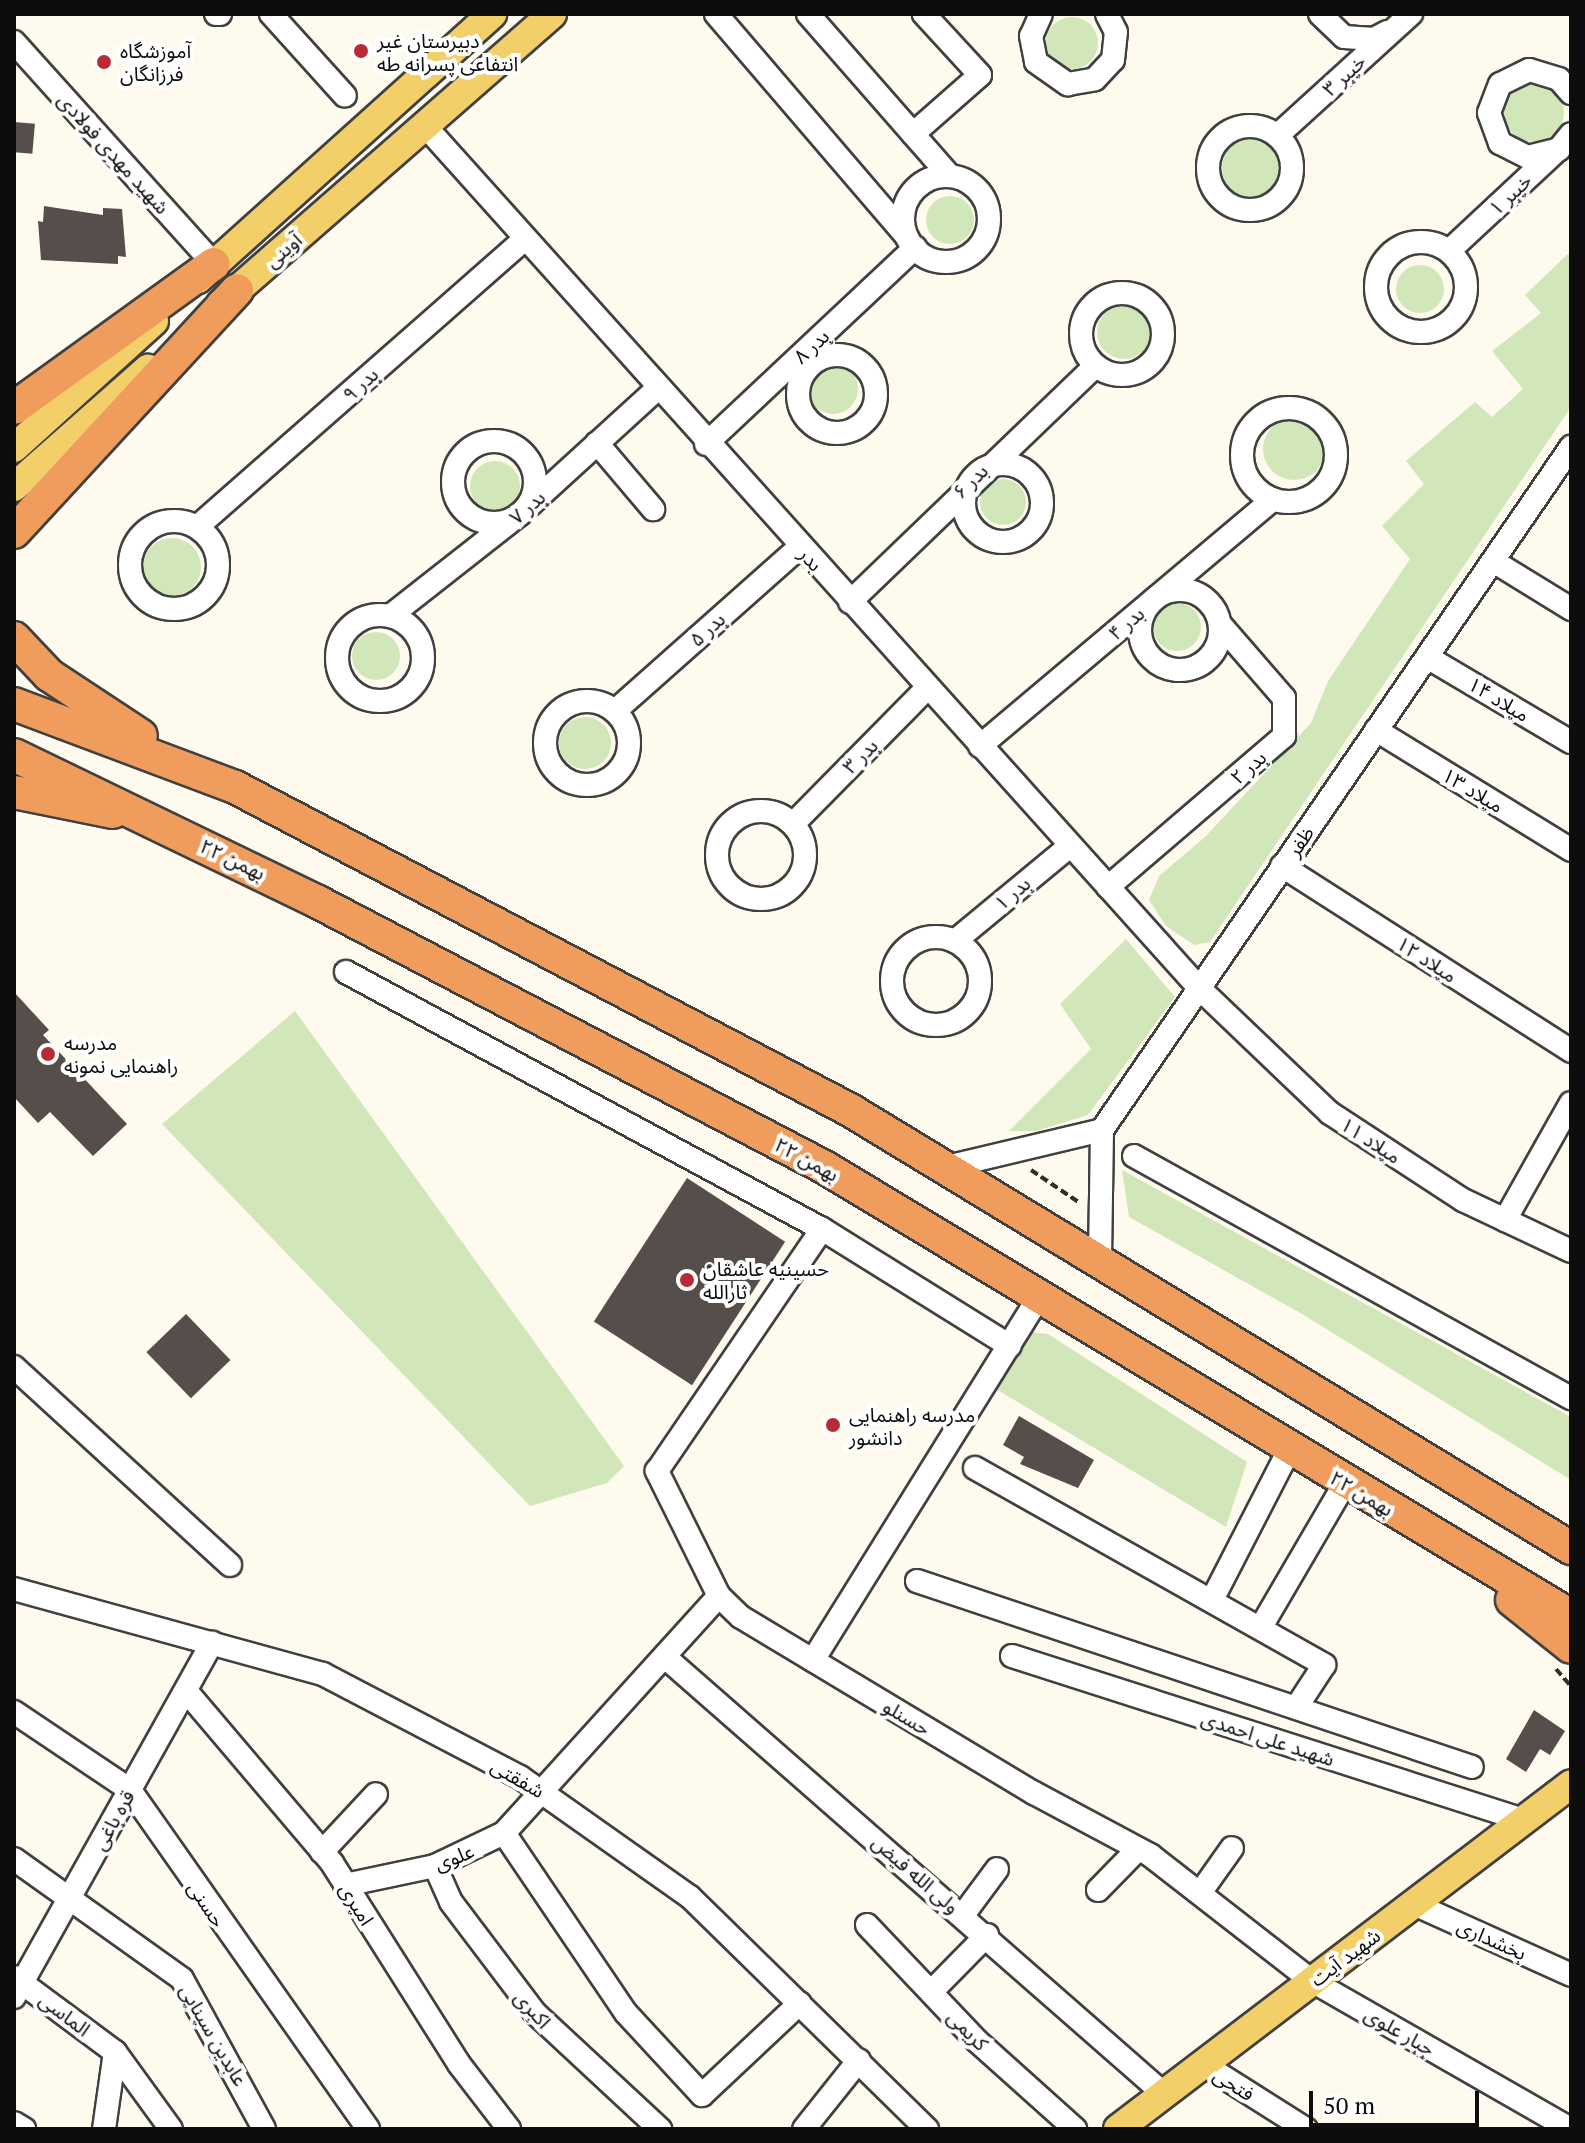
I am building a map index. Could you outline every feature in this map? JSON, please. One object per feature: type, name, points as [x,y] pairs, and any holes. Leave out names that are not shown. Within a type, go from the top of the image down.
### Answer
[{"type":"highway","points":[[14,408],[214,264]]},
{"type":"highway","points":[[14,532],[237,290]]},
{"type":"highway","points":[[14,638],[49,675],[183,765],[947,1167],[1571,1548]]},
{"type":"highway","points":[[14,704],[183,765]]},
{"type":"highway","name":"۲۲ بهمن","points":[[14,755],[156,821],[824,1167],[1289,1450],[1571,1616]]},
{"type":"highway","points":[[14,792],[156,821]]},
{"type":"highway","points":[[1446,1471],[1571,1531]]},
{"type":"highway","points":[[1425,1531],[1563,1659]]},
{"type":"main road","name":"آوینی","points":[[14,448],[492,14]]},
{"type":"main road","name":"آوینی","points":[[14,487],[552,14]]},
{"type":"main road","name":"شهید آیت","points":[[1118,2129],[1571,1784]]},
{"type":"street","points":[[271,14],[345,96]]},
{"type":"street","points":[[716,14],[910,242],[927,257],[955,261],[985,236],[983,197],[950,176],[808,14]]},
{"type":"street","points":[[913,134],[980,75],[924,14]]},
{"type":"street","points":[[1041,14],[1031,36],[1036,62],[1068,84],[1095,79],[1113,60],[1110,15]]},
{"type":"street","points":[[1320,14],[1330,28],[1359,41],[1404,18]]},
{"type":"street","name":"خیبر ۳","points":[[1278,135],[1404,18]]},
{"type":"street","name":"شهید مهدی فولادی","points":[[14,42],[214,264]]},
{"type":"street","points":[[1567,140],[1528,157],[1500,143],[1490,121],[1492,97],[1513,74],[1529,70],[1559,79],[1571,93]]},
{"type":"street","name":"بدر","points":[[426,127],[523,241],[1199,988]]},
{"type":"street","name":"خیبر ۱","points":[[1449,251],[1567,140]]},
{"type":"street","points":[[910,242],[904,207],[911,194],[935,177],[950,176]]},
{"type":"street","name":"بدر ۹","points":[[197,527],[523,241]]},
{"type":"street","name":"بدر ۸","points":[[706,444],[812,355],[910,242]]},
{"type":"street","points":[[1406,244],[1436,244],[1449,251],[1466,288],[1456,314],[1419,332],[1391,320],[1376,293],[1382,263],[1406,244]]},
{"type":"street","name":"بدر ۶","points":[[850,602],[978,472],[1095,366]]},
{"type":"street","name":"بدر ۷","points":[[390,616],[520,514],[657,389]]},
{"type":"street","points":[[1297,408],[1312,413],[1333,437],[1335,467],[1328,482],[1303,500],[1272,500],[1248,480],[1242,466],[1245,435],[1267,412],[1297,408]]},
{"type":"street","points":[[597,443],[653,509]]},
{"type":"street","name":"ظفر","points":[[1102,1130],[1571,447]]},
{"type":"street","name":"بدر ۴","points":[[980,746],[1272,500]]},
{"type":"street","points":[[169,520],[197,527],[216,549],[210,591],[186,608],[144,599],[129,573],[133,544],[169,520]]},
{"type":"street","name":"بدر ۵","points":[[615,711],[800,547]]},
{"type":"street","points":[[1493,561],[1571,609]]},
{"type":"street","points":[[1170,591],[1196,593],[1220,624],[1207,660],[1170,669],[1141,643],[1141,616],[1152,600],[1170,591]]},
{"type":"street","name":"بدر ۲","points":[[1108,887],[1284,736],[1284,698],[1220,624]]},
{"type":"street","name":"میلاد ۱۴","points":[[1427,657],[1571,742]]},
{"type":"street","name":"بدر ۳","points":[[793,824],[927,688]]},
{"type":"street","name":"میلاد ۱۳","points":[[1376,730],[1571,850]]},
{"type":"street","points":[[768,812],[793,824],[805,863],[790,889],[762,899],[733,890],[717,864],[730,824],[768,812]]},
{"type":"street","name":"بدر ۱","points":[[955,941],[1070,846]]},
{"type":"street","name":"میلاد ۱۲","points":[[1282,866],[1571,1051]]},
{"type":"street","points":[[955,941],[980,973],[976,1002],[953,1022],[922,1024],[898,1005],[892,991],[895,962],[914,942],[955,941]]},
{"type":"street","points":[[346,972],[822,1229],[1010,1346]]},
{"type":"street","name":"میلاد ۱۱","points":[[1199,988],[1330,1113],[1463,1200],[1571,1251]]},
{"type":"street","points":[[1505,1220],[1571,1103]]},
{"type":"street","points":[[947,1167],[1102,1130],[1100,1258]]},
{"type":"street","points":[[1134,1156],[1571,1398]]},
{"type":"street","points":[[545,1792],[719,1596],[657,1471],[822,1229]]},
{"type":"street","points":[[813,1660],[1038,1299]]},
{"type":"street","points":[[14,1367],[230,1565]]},
{"type":"street","points":[[1213,1598],[1289,1450]]},
{"type":"street","points":[[975,1468],[1213,1598],[1324,1665],[1296,1708]]},
{"type":"street","points":[[1261,1627],[1345,1483]]},
{"type":"street","points":[[917,1581],[1472,1767]]},
{"type":"street","name":"شفقتی","points":[[14,1589],[323,1674],[545,1792],[690,1897],[927,2129]]},
{"type":"street","name":"حسنلو","points":[[719,1596],[813,1660],[1138,1849],[1200,1893],[1312,1981]]},
{"type":"street","name":"قره باغی","points":[[17,1986],[69,1900],[212,1643]]},
{"type":"street","name":"شهید علی احمدی","points":[[1012,1656],[1523,1820]]},
{"type":"street","name":"ولی الله فیض","points":[[665,1657],[987,1935],[1164,2094]]},
{"type":"street","name":"امیری","points":[[187,1692],[322,1852],[459,2064],[509,2129]]},
{"type":"street","name":"حسنی","points":[[14,1712],[130,1790],[368,2129]]},
{"type":"street","name":"علوی","points":[[345,1885],[435,1866],[504,1833],[545,1792]]},
{"type":"street","points":[[322,1852],[376,1794]]},
{"type":"street","points":[[504,1833],[626,2013],[702,2095],[800,2003]]},
{"type":"street","points":[[1200,1893],[1232,1848]]},
{"type":"street","points":[[1098,1890],[1138,1849]]},
{"type":"street","name":"عابدین سینایی","points":[[14,1859],[182,1979],[264,2129]]},
{"type":"street","name":"اکبری","points":[[435,1866],[451,1902],[535,2013],[660,2129]]},
{"type":"street","points":[[963,1915],[997,1869]]},
{"type":"street","name":"بخشداری","points":[[1414,1904],[1571,1975]]},
{"type":"street","name":"کریمی","points":[[867,1925],[931,1992],[1075,2129]]},
{"type":"street","points":[[931,1992],[987,1935]]},
{"type":"street","name":"جبار علوی","points":[[1312,1981],[1570,2129]]},
{"type":"street","name":"الماسی","points":[[17,1986],[115,2052],[171,2129]]},
{"type":"street","points":[[104,2129],[115,2052]]},
{"type":"street","points":[[804,2129],[859,2060]]},
{"type":"street","name":"فتحی","points":[[1203,2064],[1306,2129]]},
{"type":"street","points":[[14,2123],[24,2129]]},
{"type":"path","points":[[1006,1153],[1101,1217]]},
{"type":"path","points":[[1563,1659],[1571,1686]]},
{"type":"green space","points":[[1072,17],[1091,24],[1098,43],[1091,62],[1072,69],[1053,62],[1046,43],[1053,24]]},
{"type":"green space","points":[[1534,82],[1546,84],[1555,91],[1562,100],[1562,124],[1555,133],[1546,140],[1534,142],[1522,140],[1513,133],[1506,124],[1504,112],[1506,100],[1513,91],[1522,84]]},
{"type":"green space","points":[[1251,139],[1262,141],[1271,148],[1278,157],[1278,179],[1271,188],[1262,195],[1251,197],[1240,195],[1231,188],[1224,179],[1222,168],[1224,157],[1231,148],[1240,141]]},
{"type":"green space","points":[[950,196],[967,203],[974,220],[967,237],[950,244],[933,237],[926,220],[933,203]]},
{"type":"green space","points":[[1571,251],[1571,407],[1210,942],[1194,945],[1166,926],[1149,900],[1159,876],[1205,837],[1311,723],[1328,681],[1410,559],[1382,526],[1424,484],[1406,461],[1475,402],[1492,417],[1523,389],[1492,351],[1541,313],[1525,295]]},
{"type":"green space","points":[[1420,265],[1437,272],[1444,289],[1437,306],[1420,313],[1403,306],[1396,289],[1403,272]]},
{"type":"green space","points":[[1124,305],[1143,313],[1151,332],[1143,351],[1124,359],[1105,351],[1097,332],[1105,313]]},
{"type":"green space","points":[[833,364],[850,372],[858,389],[850,406],[833,414],[816,406],[808,389],[816,372]]},
{"type":"green space","points":[[1294,418],[1306,420],[1316,427],[1323,437],[1323,461],[1316,471],[1306,478],[1294,480],[1282,478],[1272,471],[1265,461],[1263,449],[1265,437],[1272,427],[1282,420]]},
{"type":"green space","points":[[485,462],[505,462],[519,476],[519,496],[505,510],[485,510],[471,496],[471,476]]},
{"type":"green space","points":[[1003,479],[1019,486],[1026,502],[1019,518],[1003,525],[987,518],[980,502],[987,486]]},
{"type":"green space","points":[[172,538],[183,540],[192,547],[199,556],[199,578],[192,587],[183,594],[172,596],[161,594],[152,587],[145,578],[143,567],[145,556],[152,547],[161,540]]},
{"type":"green space","points":[[1177,603],[1194,610],[1201,627],[1194,644],[1177,651],[1160,644],[1153,627],[1160,610]]},
{"type":"green space","points":[[376,632],[393,639],[400,656],[393,673],[376,680],[359,673],[352,656],[359,639]]},
{"type":"green space","points":[[585,717],[604,724],[611,743],[604,762],[585,769],[566,762],[559,743],[566,724]]},
{"type":"green space","points":[[1126,939],[1175,997],[1088,1115],[1036,1131],[1009,1131],[1091,1049],[1060,1004]]},
{"type":"green space","points":[[295,1011],[624,1466],[607,1483],[530,1506],[162,1124]]},
{"type":"green space","points":[[1122,1170],[1571,1417],[1571,1480],[1302,1314],[1129,1217]]},
{"type":"green space","points":[[1031,1332],[1048,1334],[1247,1462],[1226,1527],[996,1389]]},
{"type":"building","points":[[14,122],[35,124],[32,154],[14,152]]},
{"type":"building","points":[[44,206],[103,215],[103,208],[122,209],[126,257],[118,256],[118,264],[41,260],[38,221],[43,222]]},
{"type":"building","points":[[14,992],[49,1030],[43,1035],[127,1124],[93,1156],[50,1112],[38,1123],[14,1097]]},
{"type":"building","name":"حسینیه عاشقان ثارالله","points":[[687,1178],[785,1242],[692,1385],[594,1321]]},
{"type":"building","points":[[186,1314],[230,1360],[191,1398],[146,1352]]},
{"type":"building","points":[[1019,1416],[1094,1460],[1078,1488],[1020,1464],[1024,1457],[1003,1445]]},
{"type":"building","points":[[1534,1710],[1565,1731],[1550,1755],[1540,1749],[1526,1772],[1506,1759]]},
{"type":"place","name":"دبیرستان غیر انتفاعی پسرانه طه","points":[[361,51]]},
{"type":"place","name":"آموزشگاه فرزانگان","points":[[104,62]]},
{"type":"place","name":"مدرسه راهنمایی نمونه","points":[[48,1054]]},
{"type":"place","name":"حسینیه عاشقان ثارالله","points":[[687,1280]]},
{"type":"place","name":"مدرسه راهنمایی دانشور","points":[[833,1425]]}]
